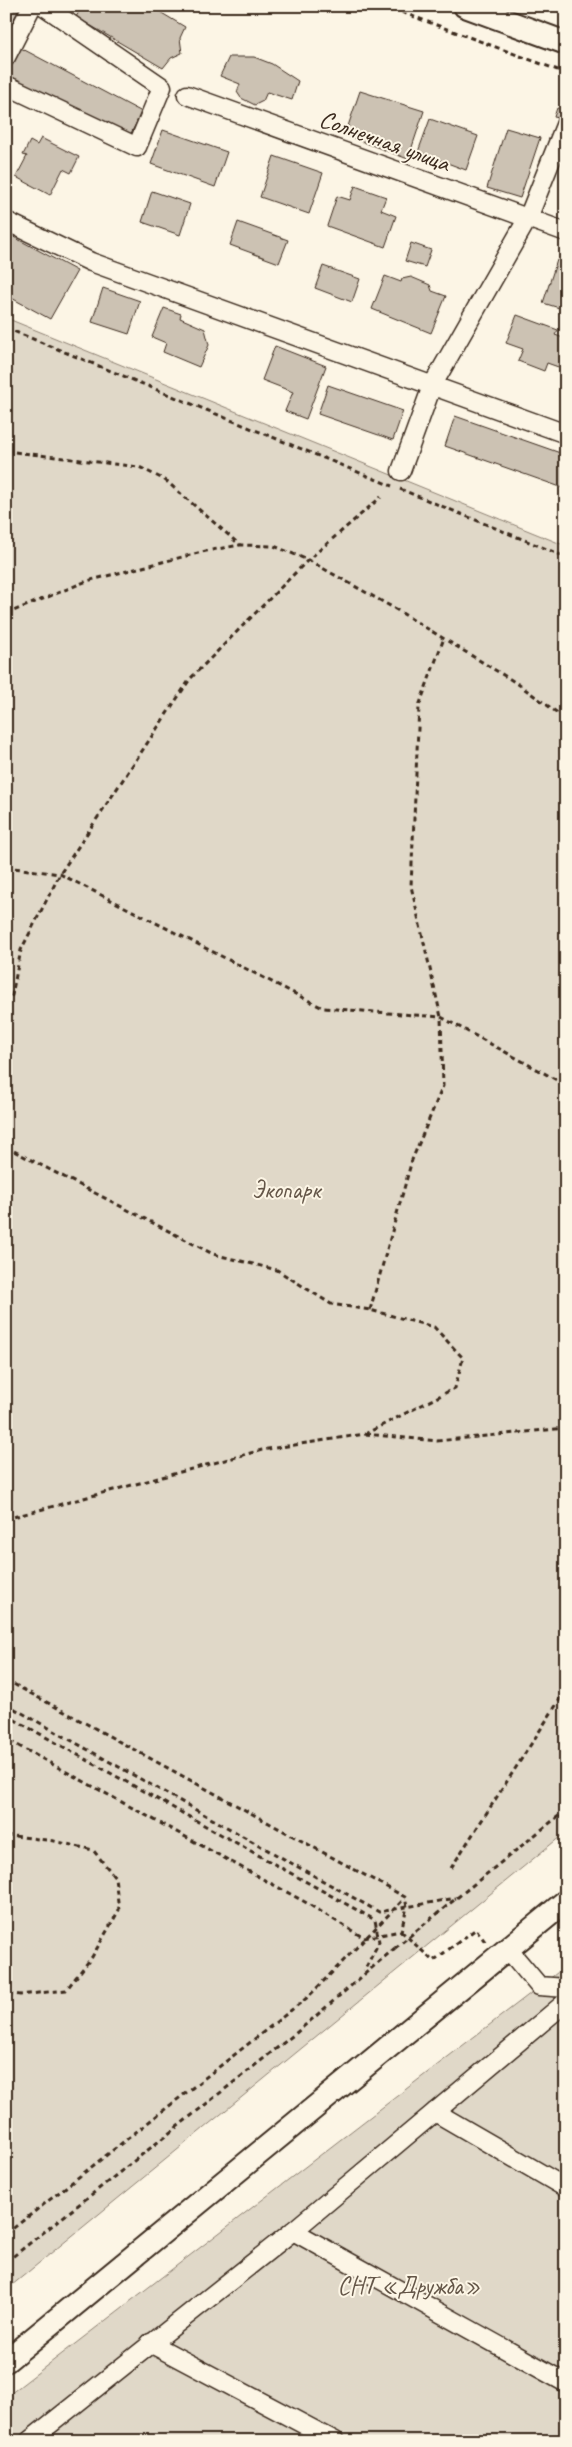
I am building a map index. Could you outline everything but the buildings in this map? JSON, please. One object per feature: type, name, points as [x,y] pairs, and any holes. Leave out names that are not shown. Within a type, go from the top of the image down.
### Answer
[{"type":"main road","points":[[465,6],[566,43]]},
{"type":"main road","points":[[6,2361],[566,1901]]},
{"type":"street","points":[[6,57],[32,6]]},
{"type":"street","points":[[6,85],[137,147],[162,87],[44,6]]},
{"type":"street","name":"Солнечная улица","points":[[187,95],[566,232]]},
{"type":"street","points":[[401,471],[432,386],[528,218],[566,123]]},
{"type":"street","points":[[6,220],[91,262],[566,434]]},
{"type":"street","points":[[502,1953],[539,1986],[566,1988]]},
{"type":"street","points":[[28,2441],[293,2231],[566,2002]]},
{"type":"street","points":[[435,2112],[566,2188]]},
{"type":"street","points":[[293,2231],[566,2383]]},
{"type":"street","points":[[150,2343],[334,2441]]},
{"type":"path","points":[[386,6],[566,73]]},
{"type":"path","points":[[6,328],[566,557]]},
{"type":"path","points":[[6,451],[139,467],[165,480],[240,545]]},
{"type":"path","points":[[6,1004],[12,995],[21,950],[60,874],[190,680],[308,560],[381,496]]},
{"type":"path","points":[[6,614],[87,581],[206,551],[240,545],[274,546],[308,560],[444,638],[518,684],[566,719]]},
{"type":"path","points":[[370,1310],[412,1160],[443,1086],[441,1017],[411,886],[419,706],[444,638]]},
{"type":"path","points":[[6,866],[60,874],[323,1008],[441,1017],[566,1085]]},
{"type":"path","points":[[6,1147],[212,1254],[277,1270],[331,1304],[370,1310],[434,1327],[463,1358],[455,1388],[365,1434]]},
{"type":"path","points":[[6,1519],[262,1450],[365,1434],[437,1441],[566,1428]]},
{"type":"path","points":[[6,1680],[405,1897]]},
{"type":"path","points":[[451,1868],[566,1690]]},
{"type":"path","points":[[6,1704],[379,1912],[456,1898]]},
{"type":"path","points":[[6,1715],[375,1920],[379,1942],[362,1975]]},
{"type":"path","points":[[6,1738],[305,1902],[364,1938],[401,1931]]},
{"type":"path","points":[[6,2262],[296,2033],[362,1975],[566,1810]]},
{"type":"path","points":[[6,1835],[54,1841],[93,1850],[115,1877],[119,1910],[92,1957],[66,1990],[20,1995],[6,1993]]},
{"type":"path","points":[[401,1931],[407,1907],[405,1897]]},
{"type":"path","points":[[6,2234],[308,1997],[405,1897]]},
{"type":"path","points":[[401,1931],[433,1961],[476,1929],[502,1953]]},
{"type":"green space","name":"Экопарк","points":[[6,318],[566,546],[566,1832],[6,2290]]},
{"type":"green space","name":"СНТ «Дружба»","points":[[566,1966],[566,2441],[6,2441],[6,2397]]}]
